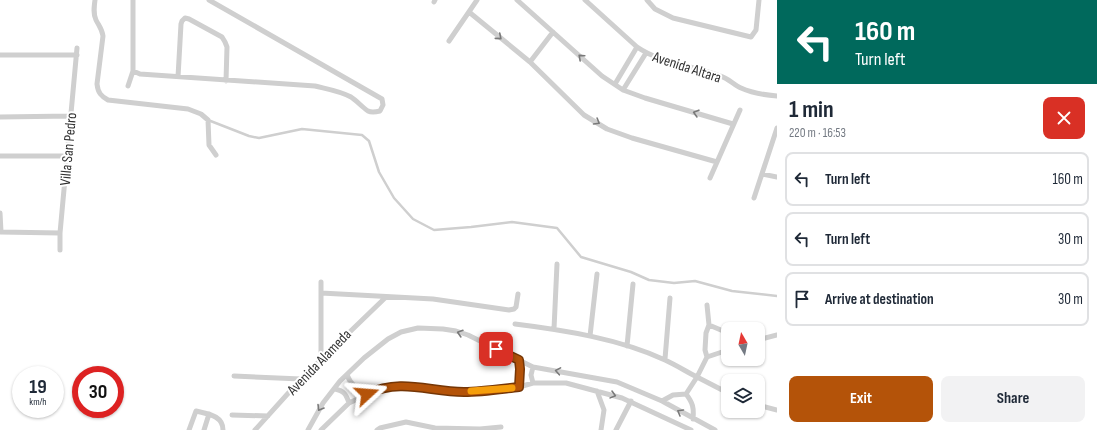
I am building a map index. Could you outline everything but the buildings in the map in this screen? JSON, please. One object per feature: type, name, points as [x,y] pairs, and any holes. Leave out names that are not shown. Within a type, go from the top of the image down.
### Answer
[{"type":"street","points":[[95,0],[94,14],[102,29],[103,36],[97,84],[100,95],[108,100],[188,109],[201,114],[208,120],[209,145],[216,155]]},
{"type":"street","points":[[128,86],[133,71],[133,0]]},
{"type":"street","points":[[133,71],[140,74],[315,86],[350,97],[360,103],[368,111],[380,111],[383,105],[382,99],[209,0]]},
{"type":"street","points":[[449,42],[478,0]]},
{"type":"street","points":[[517,0],[602,76],[623,90],[733,124]]},
{"type":"street","name":"Avenida Altara","points":[[585,0],[637,47],[646,53],[661,60],[721,76],[741,88],[758,94],[777,96]]},
{"type":"street","points":[[646,0],[655,9],[673,18],[751,37],[756,30],[760,0]]},
{"type":"street","points":[[469,12],[530,62],[584,115],[607,128],[632,138],[717,162]]},
{"type":"street","points":[[178,77],[181,24],[182,20],[185,18],[190,19],[222,37],[226,42],[226,81]]},
{"type":"street","points":[[530,62],[553,32]]},
{"type":"street","points":[[614,84],[637,47]]},
{"type":"street","name":"Villa San Pedro","points":[[60,250],[60,233],[77,48]]},
{"type":"street","points":[[623,90],[646,53]]},
{"type":"street","points":[[0,55],[77,55]]},
{"type":"street","points":[[626,66],[635,70]]},
{"type":"street","points":[[710,178],[740,110]]},
{"type":"street","points":[[0,117],[71,116]]},
{"type":"street","points":[[754,198],[776,136],[777,128]]},
{"type":"street","points":[[0,156],[68,156]]},
{"type":"street","points":[[762,174],[777,177]]},
{"type":"street","points":[[0,213],[1,232],[60,233]]},
{"type":"street","points":[[554,329],[557,264]]},
{"type":"street","points":[[590,336],[597,274]]},
{"type":"street","points":[[321,282],[321,359]]},
{"type":"street","points":[[627,346],[633,284]]},
{"type":"street","points":[[321,293],[433,299],[509,310],[516,307],[518,294]]},
{"type":"street","name":"Avenida Alameda","points":[[255,430],[301,378],[386,297]]},
{"type":"street","points":[[665,359],[670,298]]},
{"type":"street","points":[[686,394],[698,377],[707,357],[705,350],[706,332],[710,325],[707,305]]},
{"type":"street","points":[[515,324],[554,329],[590,336],[627,346],[665,359],[721,390]]},
{"type":"street","points":[[710,325],[721,330]]},
{"type":"street","points":[[308,430],[324,403],[347,375],[364,358],[388,339],[401,332],[418,328],[456,331],[533,367],[617,382],[662,401],[715,430]]},
{"type":"street","points":[[765,338],[777,335]]},
{"type":"street","points":[[707,357],[721,352]]},
{"type":"street","points":[[519,360],[519,387]]},
{"type":"street","points":[[533,367],[531,375],[533,383]]},
{"type":"street","points":[[347,375],[350,382],[356,388],[367,394]]},
{"type":"street","points":[[234,376],[301,378]]},
{"type":"street","points":[[324,429],[349,403],[378,389],[399,386],[464,392],[519,387],[533,383],[566,383],[631,401],[691,430]]},
{"type":"street","points":[[335,389],[342,390],[346,394],[349,403]]},
{"type":"street","points":[[598,391],[604,410],[601,430]]},
{"type":"street","points":[[662,401],[673,395],[686,394]]},
{"type":"street","points":[[686,394],[694,408],[693,419]]},
{"type":"street","points":[[616,430],[631,401]]},
{"type":"street","points":[[765,407],[777,410]]},
{"type":"street","points":[[189,430],[196,411],[218,418],[222,423],[223,430]]},
{"type":"street","points":[[204,430],[209,414]]},
{"type":"street","points":[[232,415],[268,416]]},
{"type":"street","points":[[376,430],[406,422],[435,429],[480,430],[501,427]]},
{"type":"lane","points":[[208,120],[249,136],[259,138],[302,129],[362,135],[369,141],[379,172],[394,198],[413,220],[434,230],[512,222],[557,228],[581,257],[631,272],[649,280],[674,283],[695,281],[732,291],[777,296]]},
{"type":"slow traffic","points":[[471,391],[512,388]]},
{"type":"route","points":[[367,394],[389,386],[409,386],[464,392],[519,387],[519,360],[496,349]]}]
